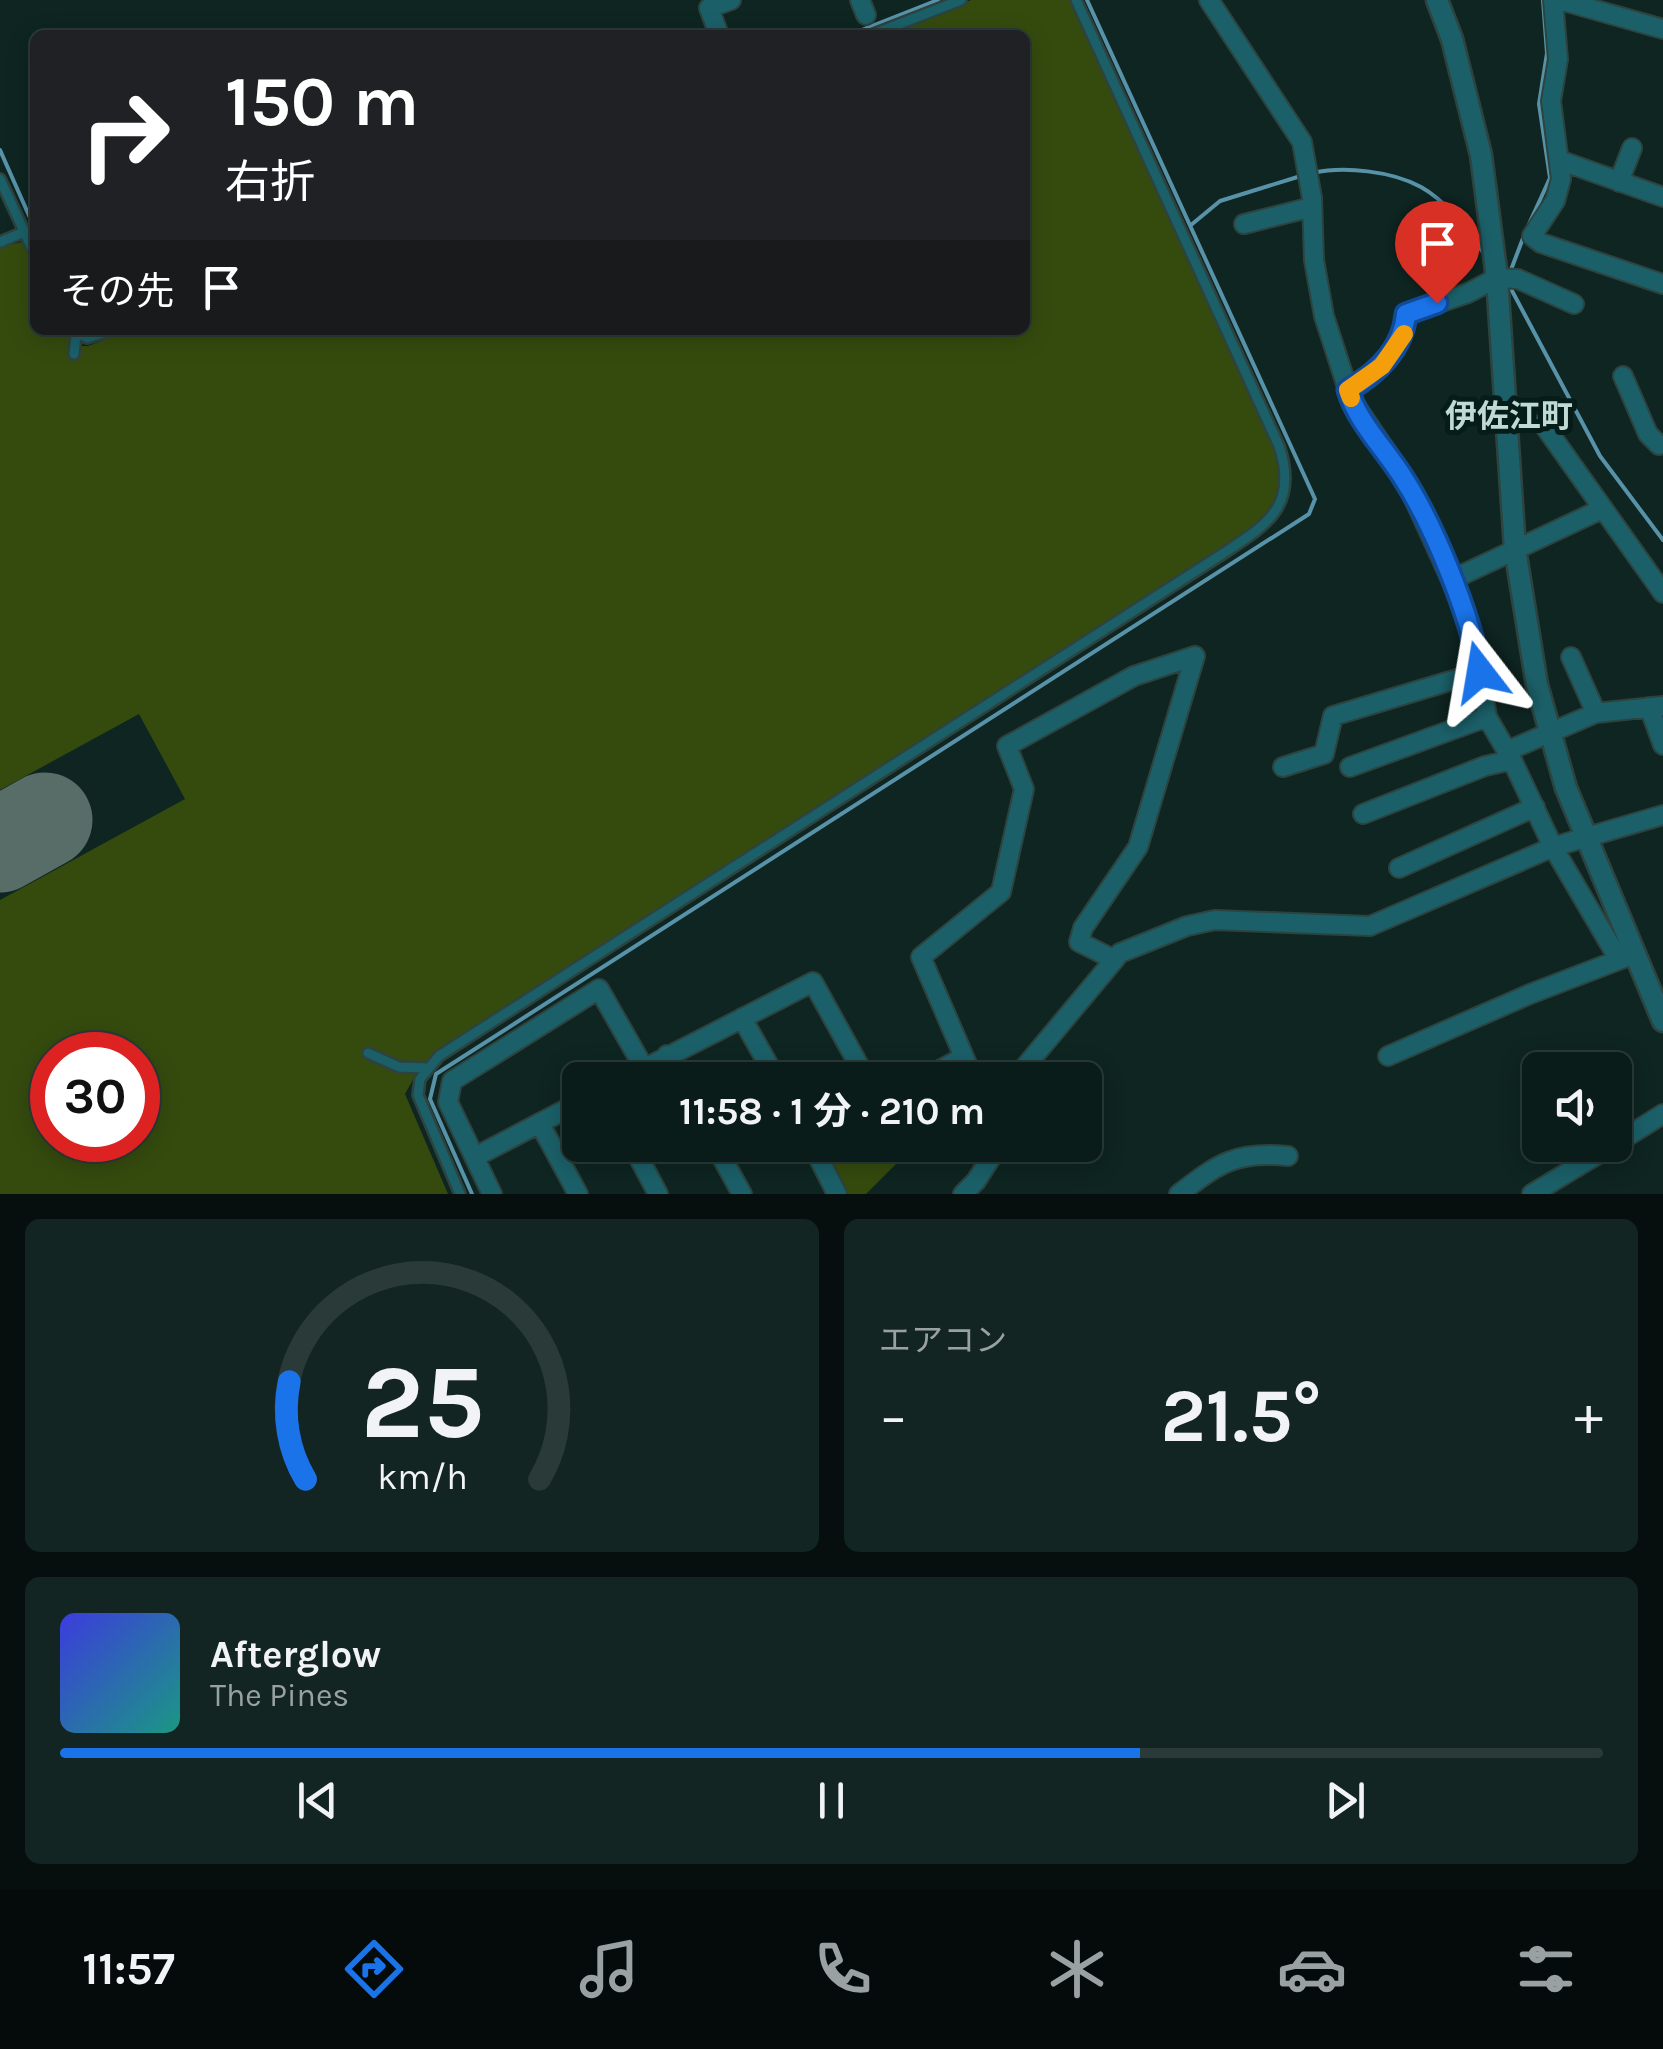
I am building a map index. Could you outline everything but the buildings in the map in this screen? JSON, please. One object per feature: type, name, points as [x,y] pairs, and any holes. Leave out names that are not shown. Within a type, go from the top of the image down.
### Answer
[{"type":"street","points":[[717,30],[709,8],[732,0]]},
{"type":"street","points":[[1209,0],[1302,142],[1324,316],[1348,390],[1405,480],[1451,580],[1475,642],[1487,717],[1510,755],[1553,847],[1626,956],[1657,990],[1663,1021]]},
{"type":"street","points":[[1437,0],[1452,39],[1481,156],[1497,278],[1515,549],[1537,685],[1626,956]]},
{"type":"street","points":[[1663,29],[1556,0],[1558,60],[1550,101],[1562,178],[1555,201],[1532,236],[1663,284]]},
{"type":"street","points":[[1619,182],[1632,148]]},
{"type":"street","points":[[1558,160],[1663,197]]},
{"type":"street","points":[[1244,224],[1312,207]]},
{"type":"street","points":[[1348,390],[1382,366],[1404,335],[1406,314],[1468,293],[1497,278],[1518,279],[1574,304]]},
{"type":"street","points":[[1623,376],[1648,434],[1662,446]]},
{"type":"street","points":[[1542,424],[1663,593]]},
{"type":"street","points":[[1451,580],[1602,509]]},
{"type":"street","points":[[966,1062],[921,957],[1001,892],[1024,790],[1007,746],[1134,676],[1195,656],[1138,847],[1083,928],[1079,942],[1113,960]]},
{"type":"street","points":[[1571,656],[1596,713]]},
{"type":"street","points":[[1283,768],[1324,754],[1333,716],[1480,672]]},
{"type":"street","points":[[1363,814],[1510,755],[1596,713],[1656,706],[1663,745]]},
{"type":"street","points":[[1350,767],[1487,717]]},
{"type":"street","points":[[1399,868],[1535,807]]},
{"type":"street","points":[[1029,1062],[1120,953],[1170,933],[1215,920],[1370,926],[1553,847],[1663,814]]},
{"type":"street","points":[[1388,1056],[1626,956]]},
{"type":"street","points":[[655,1062],[814,982],[857,1062]]},
{"type":"street","points":[[492,1194],[448,1102],[452,1081],[599,989],[641,1062]]},
{"type":"street","points":[[742,1018],[766,1062]]},
{"type":"street","points":[[667,1055],[671,1062]]},
{"type":"street","points":[[955,1062],[964,1057]]},
{"type":"street","points":[[476,1157],[562,1112]]},
{"type":"street","points":[[1632,1133],[1663,1114]]},
{"type":"street","points":[[540,1124],[578,1194]]},
{"type":"street","points":[[1179,1194],[1226,1161],[1245,1155],[1288,1156]]},
{"type":"street","points":[[641,1162],[658,1194]]},
{"type":"street","points":[[724,1162],[742,1194]]},
{"type":"street","points":[[821,1162],[837,1194]]},
{"type":"street","points":[[974,1190],[990,1162]]},
{"type":"street","points":[[1532,1194],[1584,1162]]},
{"type":"lane","points":[[884,30],[960,0]]},
{"type":"lane","points":[[460,1194],[418,1095],[420,1079],[439,1056],[1227,551],[1262,528],[1276,512],[1286,480],[1279,446],[1076,0]]},
{"type":"lane","points":[[0,178],[30,245]]},
{"type":"lane","points":[[0,242],[24,232]]},
{"type":"lane","points":[[74,335],[74,354]]},
{"type":"lane","points":[[368,1053],[399,1066],[427,1068]]},
{"type":"green space","points":[[971,0],[1070,0],[1276,451],[1279,491],[1268,511],[1238,540],[421,1065],[405,1094],[448,1194],[0,1194],[0,900],[185,799],[139,714],[0,790],[0,247],[22,242],[30,257],[30,335],[69,335],[79,346],[116,335],[1030,335],[1030,30],[895,30]]},
{"type":"green space","points":[[826,1162],[898,1162],[866,1194],[842,1194]]},
{"type":"waterway","points":[[862,30],[938,0]]},
{"type":"waterway","points":[[472,1194],[430,1099],[436,1074],[1309,514],[1315,499],[1087,0]]},
{"type":"waterway","points":[[1529,224],[1550,178],[1539,104],[1547,53],[1543,0]]},
{"type":"waterway","points":[[0,150],[30,218]]},
{"type":"waterway","points":[[1313,173],[1368,171],[1421,187],[1449,209],[1486,256]]},
{"type":"waterway","points":[[1191,225],[1220,201],[1304,175]]},
{"type":"waterway","points":[[1509,275],[1525,233]]},
{"type":"waterway","points":[[1510,287],[1600,456],[1663,540]]},
{"type":"runway","points":[[0,845],[45,820]]},
{"type":"slow traffic","points":[[1351,398],[1348,390],[1382,366],[1404,334]]},
{"type":"district","name":"伊佐江町","points":[[1509,416]]},
{"type":"route","points":[[1437,303],[1406,314],[1404,335],[1382,366],[1348,390],[1405,480],[1425,522],[1475,642],[1480,672]]}]
